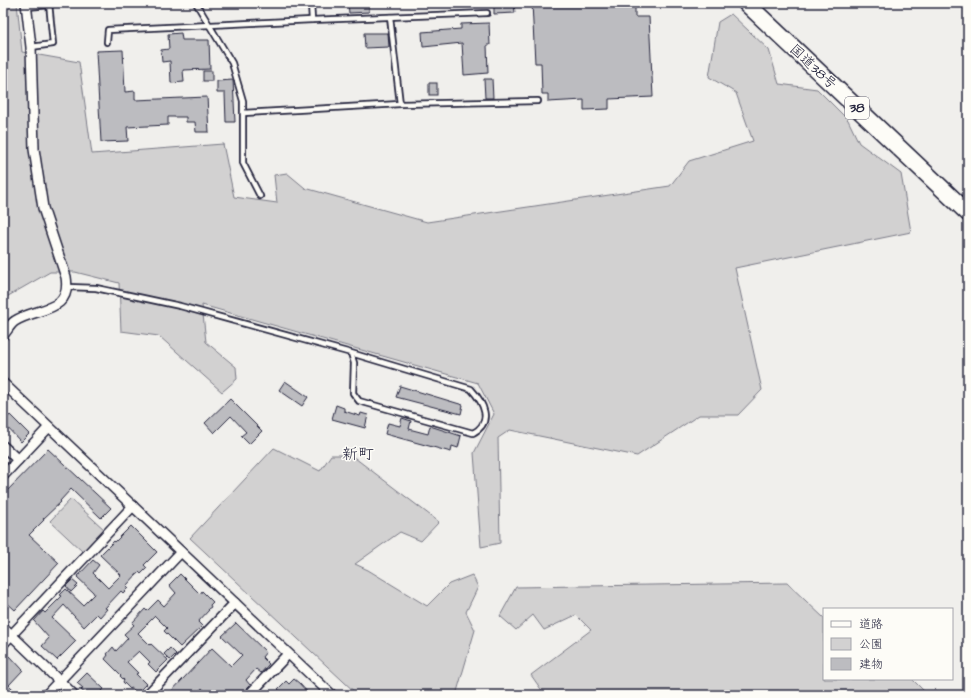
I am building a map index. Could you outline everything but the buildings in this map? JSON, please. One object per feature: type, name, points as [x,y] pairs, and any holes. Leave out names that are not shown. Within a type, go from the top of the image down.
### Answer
[{"type":"highway","name":"国道38号","points":[[746,3],[968,213]]},
{"type":"street","points":[[3,335],[14,321],[59,303],[65,297],[68,287],[43,208],[34,149],[31,47],[26,5]]},
{"type":"street","points":[[3,383],[332,695]]},
{"type":"street","points":[[3,476],[49,427]]},
{"type":"street","points":[[3,446],[18,460]]},
{"type":"street","points":[[3,644],[133,506]]},
{"type":"street","points":[[46,695],[181,552]]},
{"type":"street","points":[[147,695],[235,603]]},
{"type":"street","points":[[3,627],[74,695]]},
{"type":"street","points":[[250,695],[288,654]]},
{"type":"lane","points":[[196,3],[232,63],[243,100],[243,163],[260,196]]},
{"type":"lane","points":[[311,3],[312,20]]},
{"type":"lane","points":[[26,5],[50,4],[53,44],[31,47]]},
{"type":"lane","points":[[107,42],[108,30],[487,13]]},
{"type":"lane","points":[[390,17],[400,104]]},
{"type":"lane","points":[[243,113],[400,104],[538,101]]},
{"type":"lane","points":[[68,287],[96,288],[180,306],[352,353],[471,389],[479,398],[485,410],[483,424],[479,430],[473,433],[359,401],[353,393],[354,363],[352,353]]},
{"type":"green space","points":[[3,3],[17,3],[22,52],[79,62],[92,154],[223,144],[234,197],[277,203],[274,175],[287,173],[305,188],[427,222],[670,186],[689,161],[753,141],[736,93],[709,77],[718,22],[731,14],[769,50],[779,84],[817,89],[848,120],[859,143],[901,174],[911,232],[735,268],[762,390],[738,415],[699,415],[637,456],[510,430],[498,438],[500,543],[481,547],[474,453],[494,414],[478,383],[202,305],[206,342],[236,367],[237,379],[222,392],[159,336],[121,331],[119,283],[75,272],[50,272],[3,299]]},
{"type":"green space","points":[[274,448],[320,471],[331,455],[351,455],[439,522],[421,541],[400,532],[355,564],[368,570],[427,606],[449,584],[472,575],[478,587],[466,612],[475,630],[456,695],[358,695],[190,538]]},
{"type":"green space","points":[[71,499],[105,530],[84,553],[50,521]]},
{"type":"green space","points":[[787,583],[823,617],[823,680],[913,680],[928,695],[545,695],[531,675],[591,630],[576,615],[544,630],[533,615],[516,630],[500,616],[516,587]]},
{"type":"district","name":"新町","points":[[358,454]]}]
